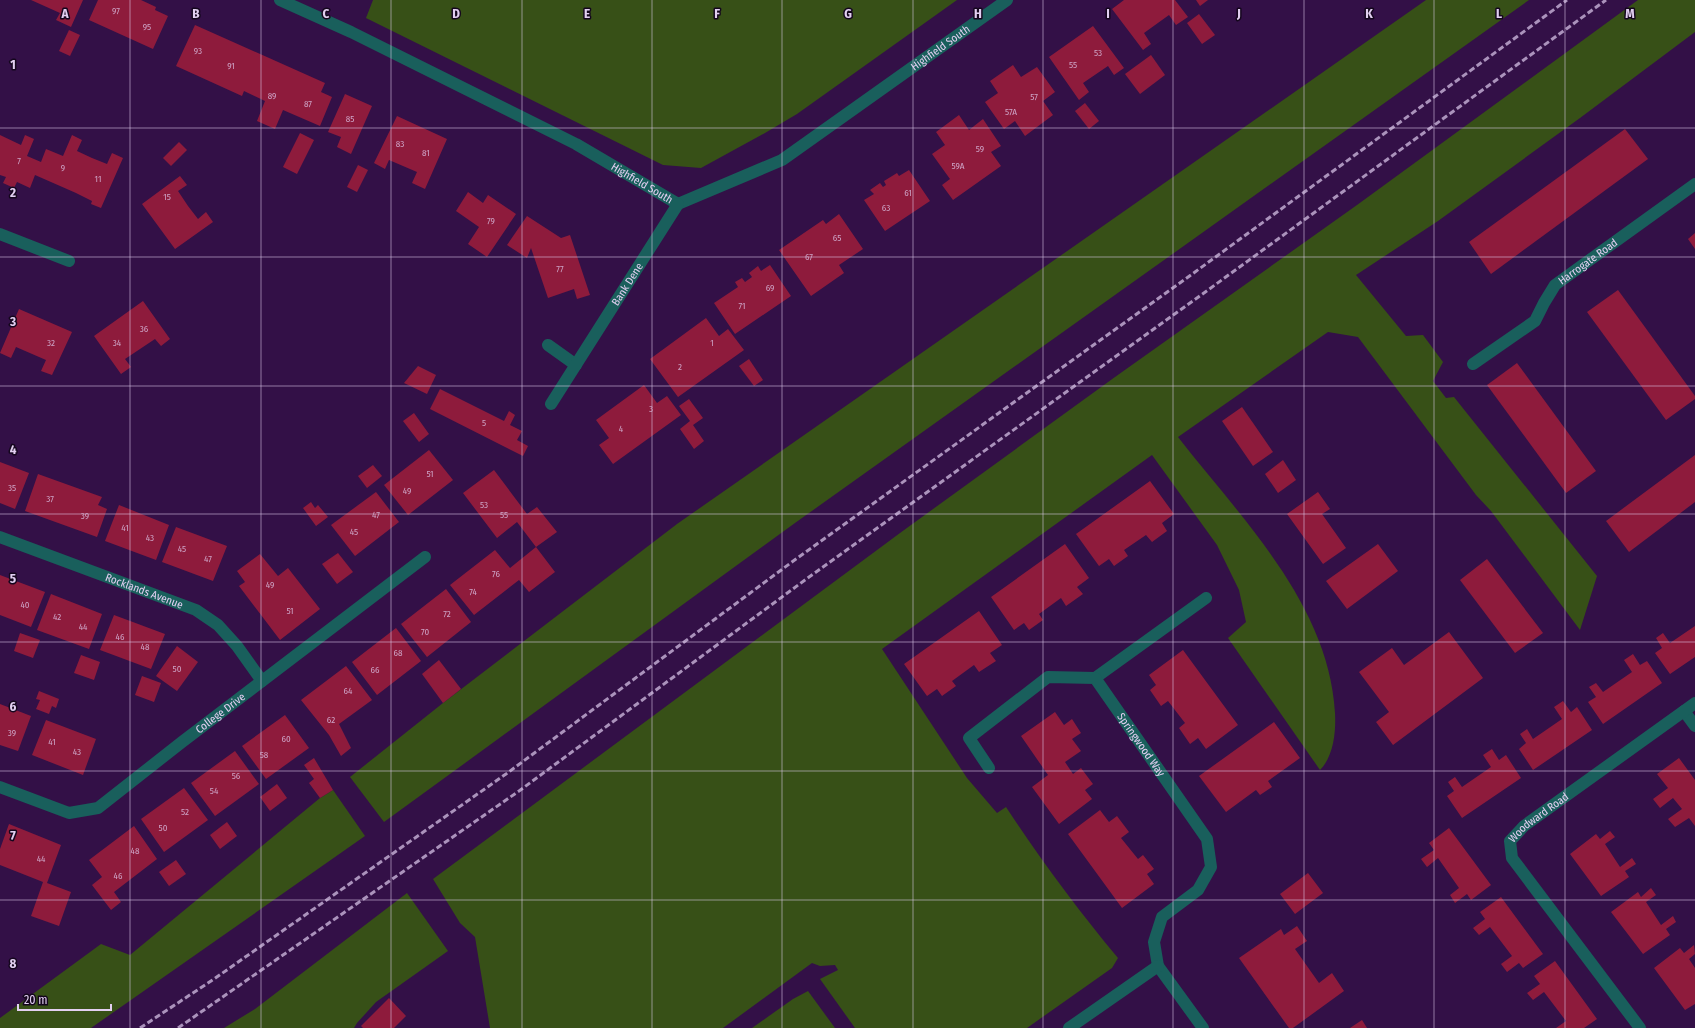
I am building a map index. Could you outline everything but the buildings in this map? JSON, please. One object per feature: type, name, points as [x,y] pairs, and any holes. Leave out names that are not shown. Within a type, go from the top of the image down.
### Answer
[{"type":"street","name":"Highfield South","points":[[280,0],[351,32],[576,144],[678,204],[782,160],[1007,0]]},
{"type":"street","name":"Harrogate Road","points":[[1473,364],[1535,321],[1555,285],[1695,184]]},
{"type":"street","name":"Bank Dene","points":[[551,404],[678,204]]},
{"type":"street","points":[[0,234],[69,261]]},
{"type":"street","points":[[548,345],[576,365]]},
{"type":"street","name":"Rocklands Avenue","points":[[0,537],[196,610],[218,625],[237,646],[262,681]]},
{"type":"street","name":"College Drive","points":[[0,787],[69,813],[98,808],[425,557]]},
{"type":"street","points":[[989,768],[969,738],[1048,678],[1095,678],[1206,598]]},
{"type":"street","name":"Springwood Way","points":[[1095,678],[1207,839],[1211,868],[1198,890],[1162,917],[1154,942],[1158,966]]},
{"type":"street","name":"Woodward Road","points":[[1640,1028],[1512,858],[1510,841],[1524,826],[1695,703]]},
{"type":"street","points":[[1684,711],[1695,726]]},
{"type":"street","points":[[1069,1028],[1158,966],[1203,1028]]},
{"type":"green space","points":[[373,0],[957,0],[797,114],[701,168],[663,165],[366,18]]},
{"type":"green space","points":[[1426,0],[1529,0],[795,523],[384,822],[350,777],[443,703],[677,524]]},
{"type":"green space","points":[[1638,0],[1695,0],[1695,32],[1438,221],[1356,275],[1406,336],[1423,335],[1443,362],[1433,381],[1446,398],[1454,397],[1597,576],[1580,630],[1491,511],[1476,495],[1358,337],[1328,332],[1178,437],[1254,531],[1278,564],[1299,599],[1317,635],[1329,673],[1335,713],[1334,735],[1331,751],[1325,764],[1320,770],[1228,638],[1246,622],[1239,590],[1217,545],[1152,455],[882,649],[967,778],[997,813],[1006,807],[1060,884],[1118,958],[1112,968],[1027,1028],[855,1028],[820,979],[838,970],[835,965],[820,966],[812,963],[723,1028],[490,1028],[475,937],[460,923],[433,879],[900,533],[1115,377],[1357,205]]},
{"type":"green space","points":[[333,790],[365,836],[91,1028],[0,1028],[0,1018],[101,944],[130,955],[320,798]]},
{"type":"green space","points":[[407,893],[448,951],[376,1002],[354,1028],[224,1028],[255,1009]]},
{"type":"green space","points":[[808,991],[835,1028],[752,1028],[793,999]]},
{"type":"railway","points":[[140,1028],[214,979],[506,774],[796,559],[1195,272],[1567,0]]},
{"type":"railway","points":[[178,1028],[519,791],[805,580],[1208,290],[1606,0]]}]
